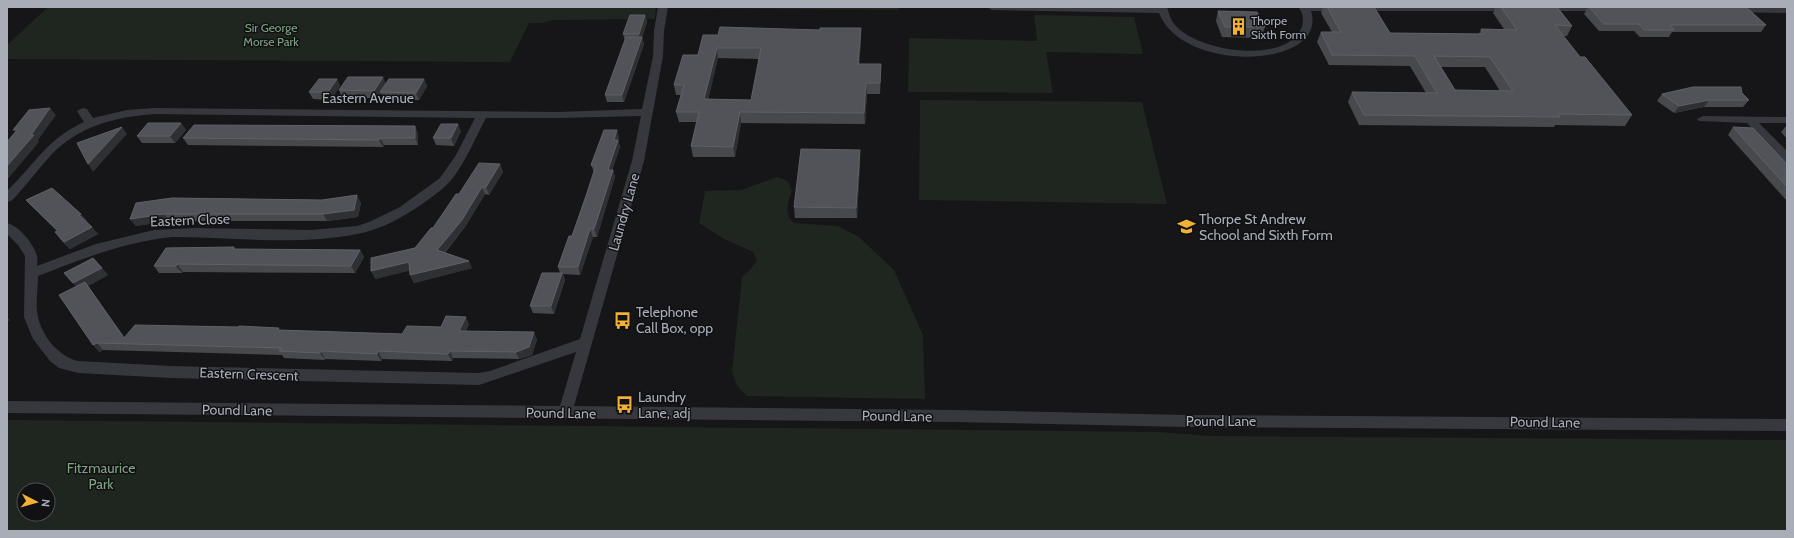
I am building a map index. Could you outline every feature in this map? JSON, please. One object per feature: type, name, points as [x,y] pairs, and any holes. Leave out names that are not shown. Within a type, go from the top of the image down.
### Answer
[{"type":"street","name":"Laundry Lane","points":[[564,413],[638,161],[658,56],[659,31],[663,7]]},
{"type":"street","points":[[991,10],[1163,9],[1167,22],[1179,35],[1205,48],[1231,52],[1261,54],[1284,49],[1302,37],[1308,23],[1304,8],[1614,8]]},
{"type":"street","points":[[1725,9],[1787,10]]},
{"type":"street","points":[[83,111],[90,123]]},
{"type":"street","name":"Eastern Avenue","points":[[7,198],[18,188],[52,147],[70,134],[90,123],[130,112],[558,115],[647,112]]},
{"type":"street","name":"Eastern Close","points":[[31,273],[117,242],[146,236],[172,233],[318,234],[358,230],[405,211],[432,191],[446,178],[458,162],[482,114]]},
{"type":"street","points":[[1703,119],[1787,120]]},
{"type":"street","points":[[1750,120],[1787,158]]},
{"type":"street","name":"Eastern Crescent","points":[[7,227],[23,242],[31,256],[31,317],[40,339],[64,364],[78,367],[171,372],[479,379],[585,343]]},
{"type":"street","name":"Pound Lane","points":[[7,407],[940,416],[1187,421],[1787,425]]},
{"type":"green space","name":"Sir George Morse Park","points":[[48,7],[656,7],[655,19],[553,20],[542,23],[529,23],[510,62],[7,59],[7,45]]},
{"type":"green space","points":[[675,7],[899,7],[899,10],[675,8]]},
{"type":"green space","points":[[1034,15],[1134,17],[1143,54],[1046,52],[1053,93],[908,92],[909,38],[1037,41]]},
{"type":"green space","points":[[920,100],[1142,102],[1167,204],[919,200]]},
{"type":"green space","points":[[777,177],[787,181],[792,190],[787,212],[788,216],[794,223],[838,226],[859,237],[894,270],[923,335],[925,399],[747,396],[737,386],[732,372],[742,277],[750,270],[757,260],[753,252],[724,239],[699,223],[705,191],[741,190]]},
{"type":"green space","name":"Fitzmaurice Park","points":[[7,420],[1158,432],[1212,436],[1787,440],[1787,531],[7,531]]},
{"type":"building","points":[[1327,7],[1374,7],[1390,33],[1484,34],[1481,29],[1517,30],[1501,7],[1557,7],[1572,26],[1555,25],[1580,57],[1585,57],[1632,115],[1558,114],[1560,117],[1364,115],[1352,92],[1437,93],[1415,56],[1332,55],[1321,32],[1341,32]],"holes":[[[1434,56],[1490,57],[1513,91],[1455,90]]]},
{"type":"building","points":[[1589,7],[1746,7],[1766,25],[1670,25],[1674,30],[1644,30],[1639,24],[1604,24]]},
{"type":"building","points":[[1218,11],[1257,12],[1265,27],[1225,27]]},
{"type":"building","points":[[630,15],[645,15],[639,34],[623,34]]},
{"type":"building","points":[[720,27],[820,30],[820,28],[861,28],[858,64],[881,64],[880,83],[866,83],[864,113],[740,112],[733,147],[691,146],[699,112],[676,112],[684,85],[674,85],[683,55],[698,55],[703,35],[718,35]],"holes":[[[717,48],[761,48],[751,100],[704,99]]]},
{"type":"building","points":[[626,37],[642,37],[622,95],[605,95]]},
{"type":"building","points":[[348,77],[383,77],[374,91],[339,90]]},
{"type":"building","points":[[319,79],[337,79],[328,92],[309,92]]},
{"type":"building","points":[[389,79],[424,79],[416,93],[380,92]]},
{"type":"building","points":[[1693,87],[1741,87],[1742,93],[1749,100],[1709,100],[1679,106],[1662,94]]},
{"type":"building","points":[[50,108],[31,135],[34,135],[7,166],[7,142],[17,130],[13,130],[29,110]]},
{"type":"building","points":[[148,123],[181,123],[170,136],[137,136]]},
{"type":"building","points":[[441,124],[458,124],[451,138],[433,138]]},
{"type":"building","points":[[194,125],[415,126],[415,138],[380,138],[379,140],[183,138]]},
{"type":"building","points":[[122,127],[88,164],[77,143]]},
{"type":"building","points":[[1733,127],[1753,128],[1787,164],[1787,187]]},
{"type":"building","points":[[604,130],[617,130],[614,140],[618,140],[608,170],[613,170],[594,229],[590,229],[578,267],[558,267],[569,236],[572,236],[586,196],[596,165],[591,165]]},
{"type":"building","points":[[801,149],[860,150],[856,208],[794,207]]},
{"type":"building","points":[[479,163],[500,164],[486,187],[482,187],[462,220],[437,250],[469,261],[410,275],[409,262],[371,271],[371,258],[415,248],[431,228],[433,228],[456,194],[459,194]]},
{"type":"building","points":[[52,188],[81,214],[79,215],[92,227],[64,242],[55,232],[58,231],[26,200]]},
{"type":"building","points":[[357,195],[354,210],[323,214],[164,214],[130,219],[136,203],[172,198],[322,200]]},
{"type":"building","points":[[234,247],[233,249],[360,250],[351,266],[177,264],[176,266],[154,266],[166,248]]},
{"type":"building","points":[[93,258],[102,268],[73,283],[64,273]]},
{"type":"building","points":[[542,273],[562,273],[551,306],[530,306]]},
{"type":"building","points":[[85,282],[124,338],[135,325],[239,326],[279,328],[278,330],[402,334],[407,326],[441,327],[446,316],[466,317],[459,331],[534,332],[529,347],[516,352],[450,351],[448,354],[378,351],[377,354],[321,351],[320,353],[279,351],[281,348],[97,343],[93,345],[59,295]]},
{"type":"place","name":"Thorpe Sixth Form","points":[[1238,27]]},
{"type":"place","name":"Thorpe St Andrew School and Sixth Form","points":[[1186,227]]},
{"type":"place","name":"Telephone Call Box, opp","points":[[623,320]]},
{"type":"place","name":"Laundry Lane, adj","points":[[625,405]]}]
